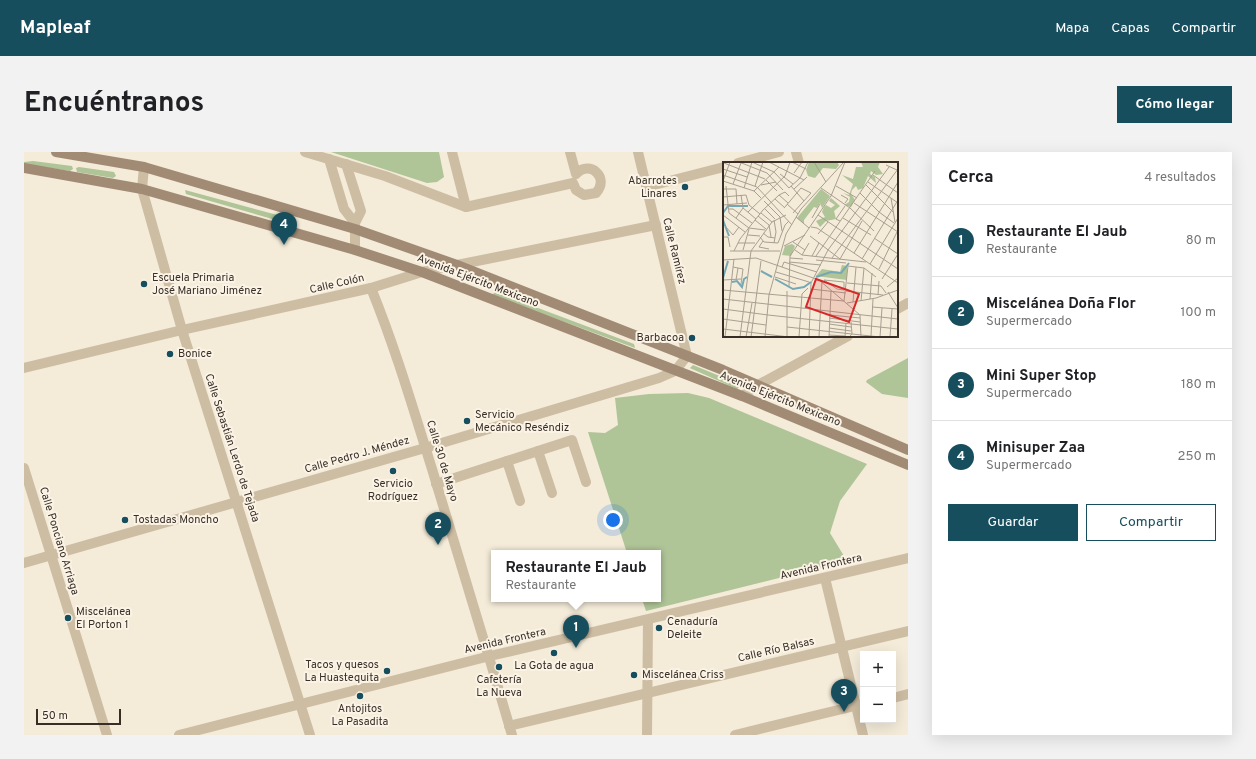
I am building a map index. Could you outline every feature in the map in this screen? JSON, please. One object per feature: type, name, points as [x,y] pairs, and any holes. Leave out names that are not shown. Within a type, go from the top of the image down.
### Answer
[{"type":"main road","name":"Avenida Ejército Mexicano","points":[[56,152],[144,167],[355,226],[687,356],[908,450]]},
{"type":"main road","name":"Avenida Ejército Mexicano","points":[[24,168],[142,189],[355,250],[422,272],[742,396],[908,465]]},
{"type":"street","points":[[305,152],[385,176],[466,206],[573,183],[576,190],[584,196],[596,193],[602,184],[598,172],[592,168],[584,168],[576,174],[570,152]]},
{"type":"street","points":[[452,152],[466,206]]},
{"type":"street","name":"Calle Ramírez","points":[[638,152],[687,356]]},
{"type":"street","points":[[742,162],[779,152]]},
{"type":"street","points":[[796,152],[799,162]]},
{"type":"street","points":[[329,159],[344,210],[355,226]]},
{"type":"street","points":[[346,164],[360,210],[355,226],[355,250]]},
{"type":"street","name":"Calle Sebastián Lerdo de Tejada","points":[[144,167],[142,189],[182,330],[310,735]]},
{"type":"street","points":[[646,187],[723,167]]},
{"type":"street","name":"Calle Colón","points":[[24,368],[182,330],[371,288],[422,272],[656,225]]},
{"type":"street","name":"Calle 30 de Mayo","points":[[371,288],[387,327],[490,656],[511,730]]},
{"type":"street","points":[[898,308],[908,303]]},
{"type":"street","points":[[742,396],[758,385],[845,337]]},
{"type":"street","points":[[675,371],[687,356]]},
{"type":"street","name":"Calle Pedro J. Méndez","points":[[24,563],[425,448],[637,385],[675,371]]},
{"type":"street","points":[[436,484],[572,440],[586,482]]},
{"type":"street","points":[[538,451],[552,493]]},
{"type":"street","points":[[507,461],[520,501]]},
{"type":"street","name":"Calle Ponciano Arriaga","points":[[24,468],[107,735]]},
{"type":"street","name":"Avenida Frontera","points":[[179,735],[490,656],[908,558]]},
{"type":"street","points":[[825,578],[840,647],[859,705],[863,735]]},
{"type":"street","points":[[647,735],[649,691],[648,620]]},
{"type":"street","name":"Calle Río Balsas","points":[[511,730],[649,691],[908,631]]},
{"type":"street","points":[[896,697],[908,694]]},
{"type":"street","points":[[734,735],[859,705]]},
{"type":"green space","points":[[331,152],[439,152],[444,177],[437,182],[427,183]]},
{"type":"green space","points":[[33,161],[72,166],[73,169],[70,171],[24,164],[24,162]]},
{"type":"green space","points":[[79,167],[114,172],[116,176],[113,178],[77,172],[76,168]]},
{"type":"green space","points":[[185,190],[296,220],[297,224],[293,225],[186,194]]},
{"type":"green space","points":[[495,292],[634,344],[635,348],[492,295]]},
{"type":"green space","points":[[908,358],[908,398],[882,394],[866,382],[867,380]]},
{"type":"green space","points":[[693,365],[739,384],[740,387],[737,389],[690,368]]},
{"type":"green space","points":[[688,393],[709,398],[867,464],[840,501],[830,533],[847,561],[646,611],[643,602],[661,602],[661,550],[626,550],[588,432],[605,433],[618,425],[615,398],[649,394]]},
{"type":"place","name":"Abarrotes Linares","points":[[685,187]]},
{"type":"place","name":"Minisuper Zaa","points":[[284,245]]},
{"type":"place","name":"Escuela Primaria José Mariano Jiménez","points":[[144,284]]},
{"type":"place","name":"Barbacoa","points":[[692,338]]},
{"type":"place","name":"Bonice","points":[[170,354]]},
{"type":"place","name":"Servicio Mecánico Reséndiz","points":[[467,421]]},
{"type":"place","name":"Servicio Rodríguez","points":[[393,471]]},
{"type":"place","name":"Tostadas Moncho","points":[[125,520]]},
{"type":"place","name":"Miscelánea Doña Flor","points":[[438,545]]},
{"type":"place","name":"Miscelánea El Porton 1","points":[[68,618]]},
{"type":"place","name":"Cenaduría Deleite","points":[[659,628]]},
{"type":"place","name":"Restaurante El Jaub","points":[[576,648]]},
{"type":"place","name":"La Gota de agua","points":[[554,653]]},
{"type":"place","name":"Cafetería La Nueva","points":[[499,667]]},
{"type":"place","name":"Tacos y quesos La Huastequita","points":[[387,671]]},
{"type":"place","name":"Miscelánea Criss","points":[[634,675]]},
{"type":"place","name":"Antojitos La Pasadita","points":[[360,696]]},
{"type":"place","name":"Mini Super Stop","points":[[844,712]]}]
